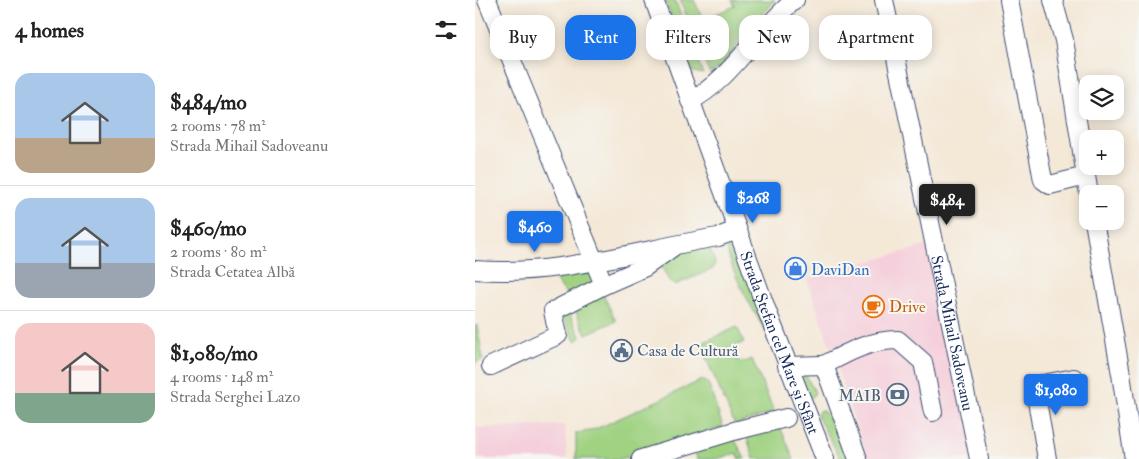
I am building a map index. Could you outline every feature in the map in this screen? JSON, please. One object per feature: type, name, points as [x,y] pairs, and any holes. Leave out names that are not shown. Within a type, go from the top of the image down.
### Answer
[{"type":"street","points":[[487,0],[604,285]]},
{"type":"street","name":"Strada Ștefan cel Mare și Sfânt","points":[[653,0],[787,366],[825,459]]},
{"type":"street","points":[[690,101],[710,89],[776,15],[795,0]]},
{"type":"street","name":"Strada Mihail Sadoveanu","points":[[884,0],[979,459]]},
{"type":"street","points":[[1009,0],[1043,180],[1050,185],[1086,176]]},
{"type":"street","points":[[1053,0],[1064,40],[1088,185]]},
{"type":"street","points":[[475,270],[516,272],[595,260],[718,237],[737,230]]},
{"type":"street","points":[[1096,230],[1134,459]]},
{"type":"street","points":[[491,366],[558,335],[553,311],[645,267],[677,244]]},
{"type":"street","points":[[787,366],[823,365],[859,346],[886,340],[898,340],[923,362],[933,412]]},
{"type":"street","points":[[823,365],[834,389],[858,459]]},
{"type":"street","points":[[1047,459],[1035,389],[1038,385],[1074,378]]},
{"type":"street","name":"Strada Ștefan cel Mare și Sfânt","points":[[641,459],[733,431],[786,418]]},
{"type":"shaded area","points":[[928,245],[975,459],[868,459],[807,279]]},
{"type":"shaded area","points":[[565,425],[567,459],[479,459],[476,428]]},
{"type":"green space","points":[[665,0],[675,0],[681,15],[670,15]]},
{"type":"green space","points":[[680,0],[694,0],[701,15],[686,15]]},
{"type":"green space","points":[[732,0],[775,0],[763,15],[739,15],[739,44],[729,56],[729,15],[713,15],[735,6]]},
{"type":"green space","points":[[686,60],[698,60],[703,74],[690,71]]},
{"type":"green space","points":[[704,60],[726,60],[719,68],[709,73]]},
{"type":"green space","points":[[709,246],[715,263],[713,269],[675,285],[669,281],[661,265],[680,250]]},
{"type":"green space","points":[[728,246],[735,250],[772,320],[813,388],[815,393],[810,399],[789,370],[760,323],[736,275],[729,257]]},
{"type":"green space","points":[[587,267],[597,280],[568,297],[554,277],[557,273]]},
{"type":"green space","points":[[602,292],[616,321],[586,334],[573,306]]},
{"type":"green space","points":[[567,309],[581,338],[575,341],[560,312]]},
{"type":"green space","points":[[477,325],[483,359],[475,363],[475,326]]},
{"type":"green space","points":[[737,327],[744,342],[736,346],[732,353],[738,361],[745,362],[752,359],[774,412],[735,425],[700,344]]},
{"type":"green space","points":[[702,380],[708,383],[723,427],[621,459],[576,459],[576,433],[590,431],[605,425]]},
{"type":"green space","points":[[822,410],[834,422],[854,459],[841,459],[817,416],[819,411]]},
{"type":"green space","points":[[778,422],[794,459],[754,459],[746,435]]},
{"type":"green space","points":[[734,438],[745,459],[740,459],[737,453],[716,459],[697,459],[694,447]]},
{"type":"place","name":"DaviDan","points":[[795,269]]},
{"type":"place","name":"Drive","points":[[873,306]]},
{"type":"place","name":"Casa de Cultură","points":[[621,350]]},
{"type":"place","name":"MAIB","points":[[897,395]]}]
